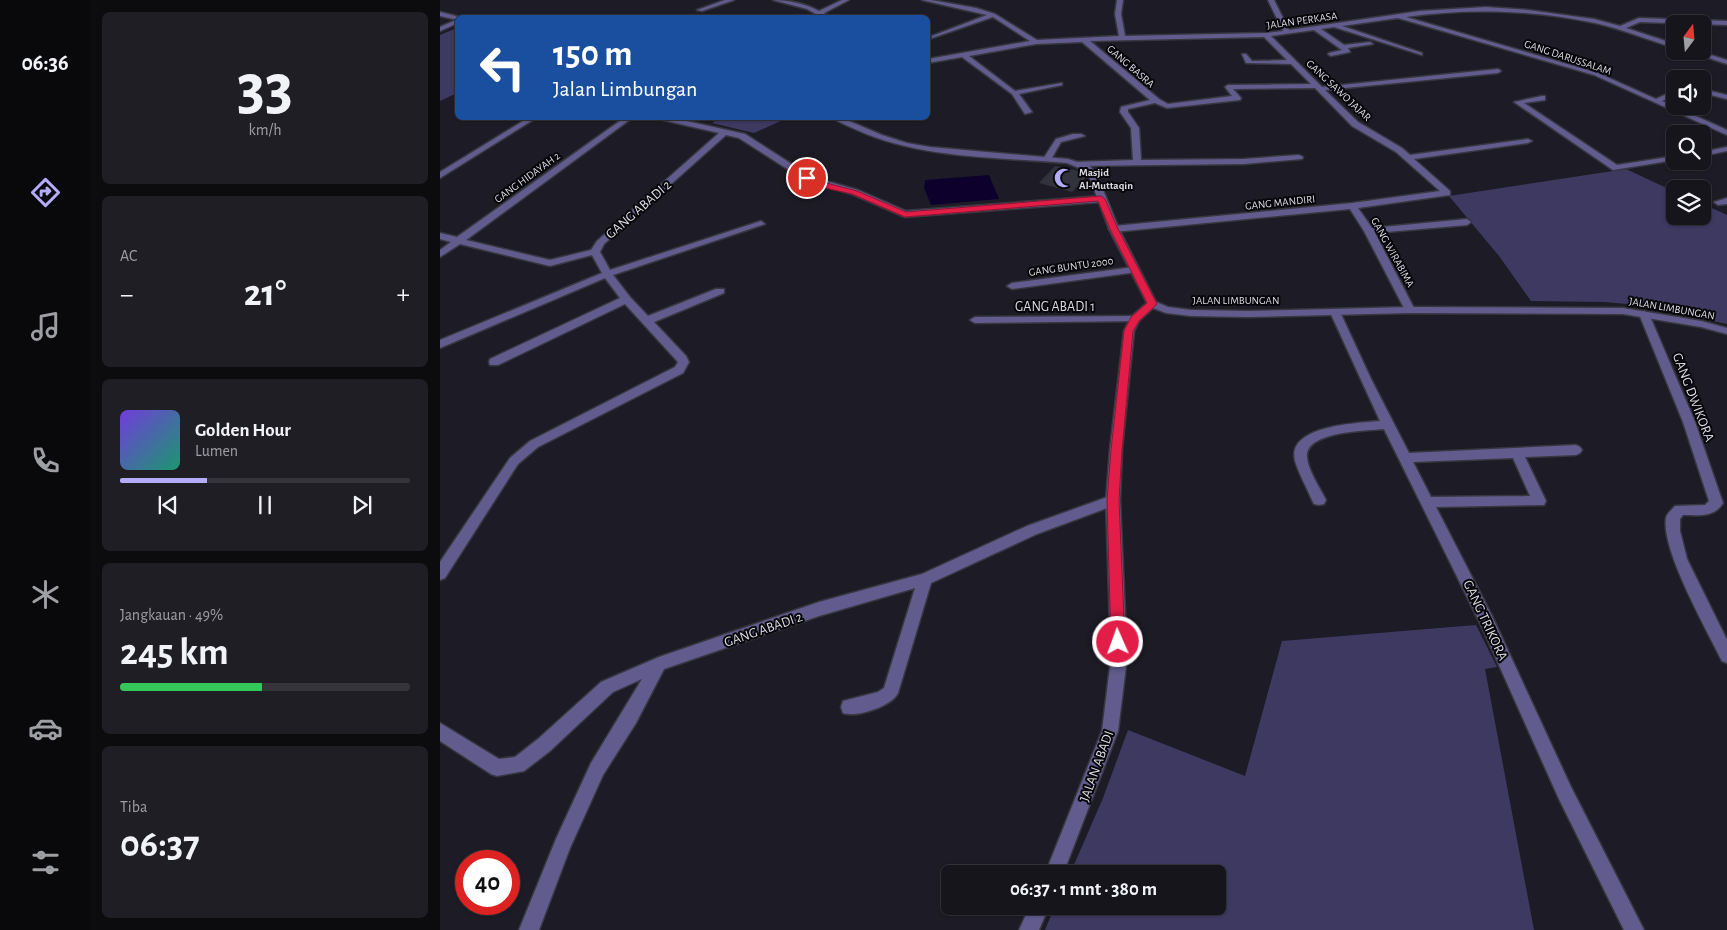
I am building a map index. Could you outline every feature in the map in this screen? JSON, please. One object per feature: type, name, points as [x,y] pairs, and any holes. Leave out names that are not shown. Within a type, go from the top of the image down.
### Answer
[{"type":"street","points":[[700,10],[731,0]]},
{"type":"street","points":[[776,0],[809,8],[824,15]]},
{"type":"street","points":[[820,13],[846,0]]},
{"type":"street","points":[[925,0],[994,15],[1036,42]]},
{"type":"street","points":[[1120,0],[1116,10],[1122,27],[1122,38]]},
{"type":"street","points":[[1271,0],[1287,32]]},
{"type":"street","name":"JALAN PERKASA","points":[[930,61],[1036,42],[1083,39],[1266,35],[1397,16],[1451,10],[1486,9],[1527,9],[1594,21],[1666,43]]},
{"type":"street","points":[[440,14],[455,18]]},
{"type":"street","points":[[934,37],[994,15]]},
{"type":"street","name":"GANG DARUSSALAM","points":[[1397,16],[1596,74],[1727,133]]},
{"type":"street","points":[[1621,28],[1639,20],[1727,23]]},
{"type":"street","points":[[440,29],[455,21]]},
{"type":"street","points":[[1334,25],[1420,54]]},
{"type":"street","points":[[1315,28],[1344,47],[1347,52],[1331,54]]},
{"type":"street","name":"GANG SAWO JAJAR","points":[[1266,35],[1355,124],[1399,150],[1447,193]]},
{"type":"street","name":"GANG BASRA","points":[[1083,39],[1156,101],[1166,106],[1237,98],[1228,89],[1230,86],[1317,87]]},
{"type":"street","points":[[1344,47],[1370,44]]},
{"type":"street","points":[[962,54],[1014,93],[1028,112]]},
{"type":"street","points":[[1244,55],[1252,64],[1293,62]]},
{"type":"street","points":[[1711,57],[1727,62]]},
{"type":"street","points":[[1317,87],[1498,71]]},
{"type":"street","points":[[1014,93],[1060,84]]},
{"type":"street","points":[[1711,93],[1727,97]]},
{"type":"street","points":[[1657,101],[1666,96]]},
{"type":"street","points":[[1542,98],[1518,102],[1616,168],[1666,160]]},
{"type":"street","points":[[1137,161],[1135,128],[1124,112],[1125,107],[1156,101]]},
{"type":"street","points":[[440,176],[529,120]]},
{"type":"street","name":"GANG HIDAYAH 2","points":[[440,254],[625,120]]},
{"type":"street","points":[[675,120],[742,136],[809,179],[855,192],[905,214],[1101,199]]},
{"type":"street","points":[[841,120],[879,137],[906,145],[930,149],[1047,159],[1077,164],[1137,161],[1260,162],[1299,157]]},
{"type":"street","name":"GANG ABADI 2","points":[[440,574],[496,487],[521,453],[534,444],[679,370],[684,362],[681,356],[626,299],[607,274],[595,252],[600,243],[726,131]]},
{"type":"street","points":[[1047,159],[1057,140],[1080,136]]},
{"type":"street","points":[[1408,158],[1528,142]]},
{"type":"street","points":[[1711,152],[1727,149]]},
{"type":"street","points":[[1077,164],[1091,171],[1114,229],[1152,304]]},
{"type":"street","name":"GANG MANDIRI","points":[[1114,229],[1352,206],[1447,193]]},
{"type":"street","name":"GANG WIRABIMA","points":[[1352,206],[1369,231],[1410,310]]},
{"type":"street","points":[[1369,231],[1467,222]]},
{"type":"street","points":[[440,344],[607,274],[761,224]]},
{"type":"street","points":[[440,236],[550,263],[595,252]]},
{"type":"street","name":"GANG BUNTU 2000","points":[[1012,286],[1134,270]]},
{"type":"street","points":[[646,321],[720,291]]},
{"type":"street","points":[[494,362],[626,299]]},
{"type":"street","name":"JALAN LIMBUNGAN","points":[[1152,304],[1166,310],[1191,313],[1248,314],[1410,310],[1623,311],[1700,324],[1727,331]]},
{"type":"street","name":"JALAN ABADI","points":[[1058,865],[1110,732],[1119,658],[1113,500],[1116,450],[1128,331],[1135,319],[1152,304]]},
{"type":"street","name":"GANG TRIKORA","points":[[1335,312],[1388,424],[1487,621],[1565,793],[1634,930]]},
{"type":"street","name":"GANG DWIKORA","points":[[1644,314],[1689,422],[1716,502],[1708,510],[1680,510],[1673,517],[1672,531],[1680,559],[1727,656]]},
{"type":"street","name":"GANG ABADI 1","points":[[976,320],[1135,319]]},
{"type":"street","points":[[1318,500],[1301,460],[1301,450],[1311,438],[1331,430],[1388,424]]},
{"type":"street","points":[[1406,458],[1576,450]]},
{"type":"street","points":[[1428,502],[1539,501],[1517,453]]},
{"type":"street","name":"GANG ABADI 2","points":[[440,731],[497,768],[518,765],[544,745],[607,687],[659,664],[819,610],[925,579],[1032,530],[1113,500]]},
{"type":"street","points":[[848,706],[882,699],[890,693],[925,579]]},
{"type":"street","points":[[529,930],[562,845],[597,769],[630,717],[659,664]]},
{"type":"street","points":[[1030,930],[1036,915]]},
{"type":"shaded area","points":[[455,29],[455,94],[440,101],[440,35]]},
{"type":"shaded area","points":[[717,120],[783,120],[754,133],[712,123]]},
{"type":"shaded area","points":[[1626,169],[1666,188],[1666,225],[1711,225],[1711,208],[1727,215],[1727,324],[1639,305],[1604,302],[1531,301],[1499,256],[1449,196]]},
{"type":"shaded area","points":[[989,175],[999,199],[931,205],[924,188],[925,180]]},
{"type":"shaded area","points":[[1476,625],[1497,667],[1485,669],[1534,930],[1045,930],[1051,915],[1226,915],[1226,865],[1074,865],[1103,798],[1128,730],[1245,776],[1282,641]]},
{"type":"building","name":"Masjid Al-Muttaqin","points":[[1055,166],[1084,172],[1087,176],[1072,192],[1039,183]]},
{"type":"place","name":"Masjid Al-Muttaqin","points":[[1064,178]]},
{"type":"route","points":[[807,178],[828,186],[855,192],[905,214],[1101,199],[1152,304],[1135,319],[1128,331],[1124,387],[1116,450],[1113,500],[1118,642]]}]
